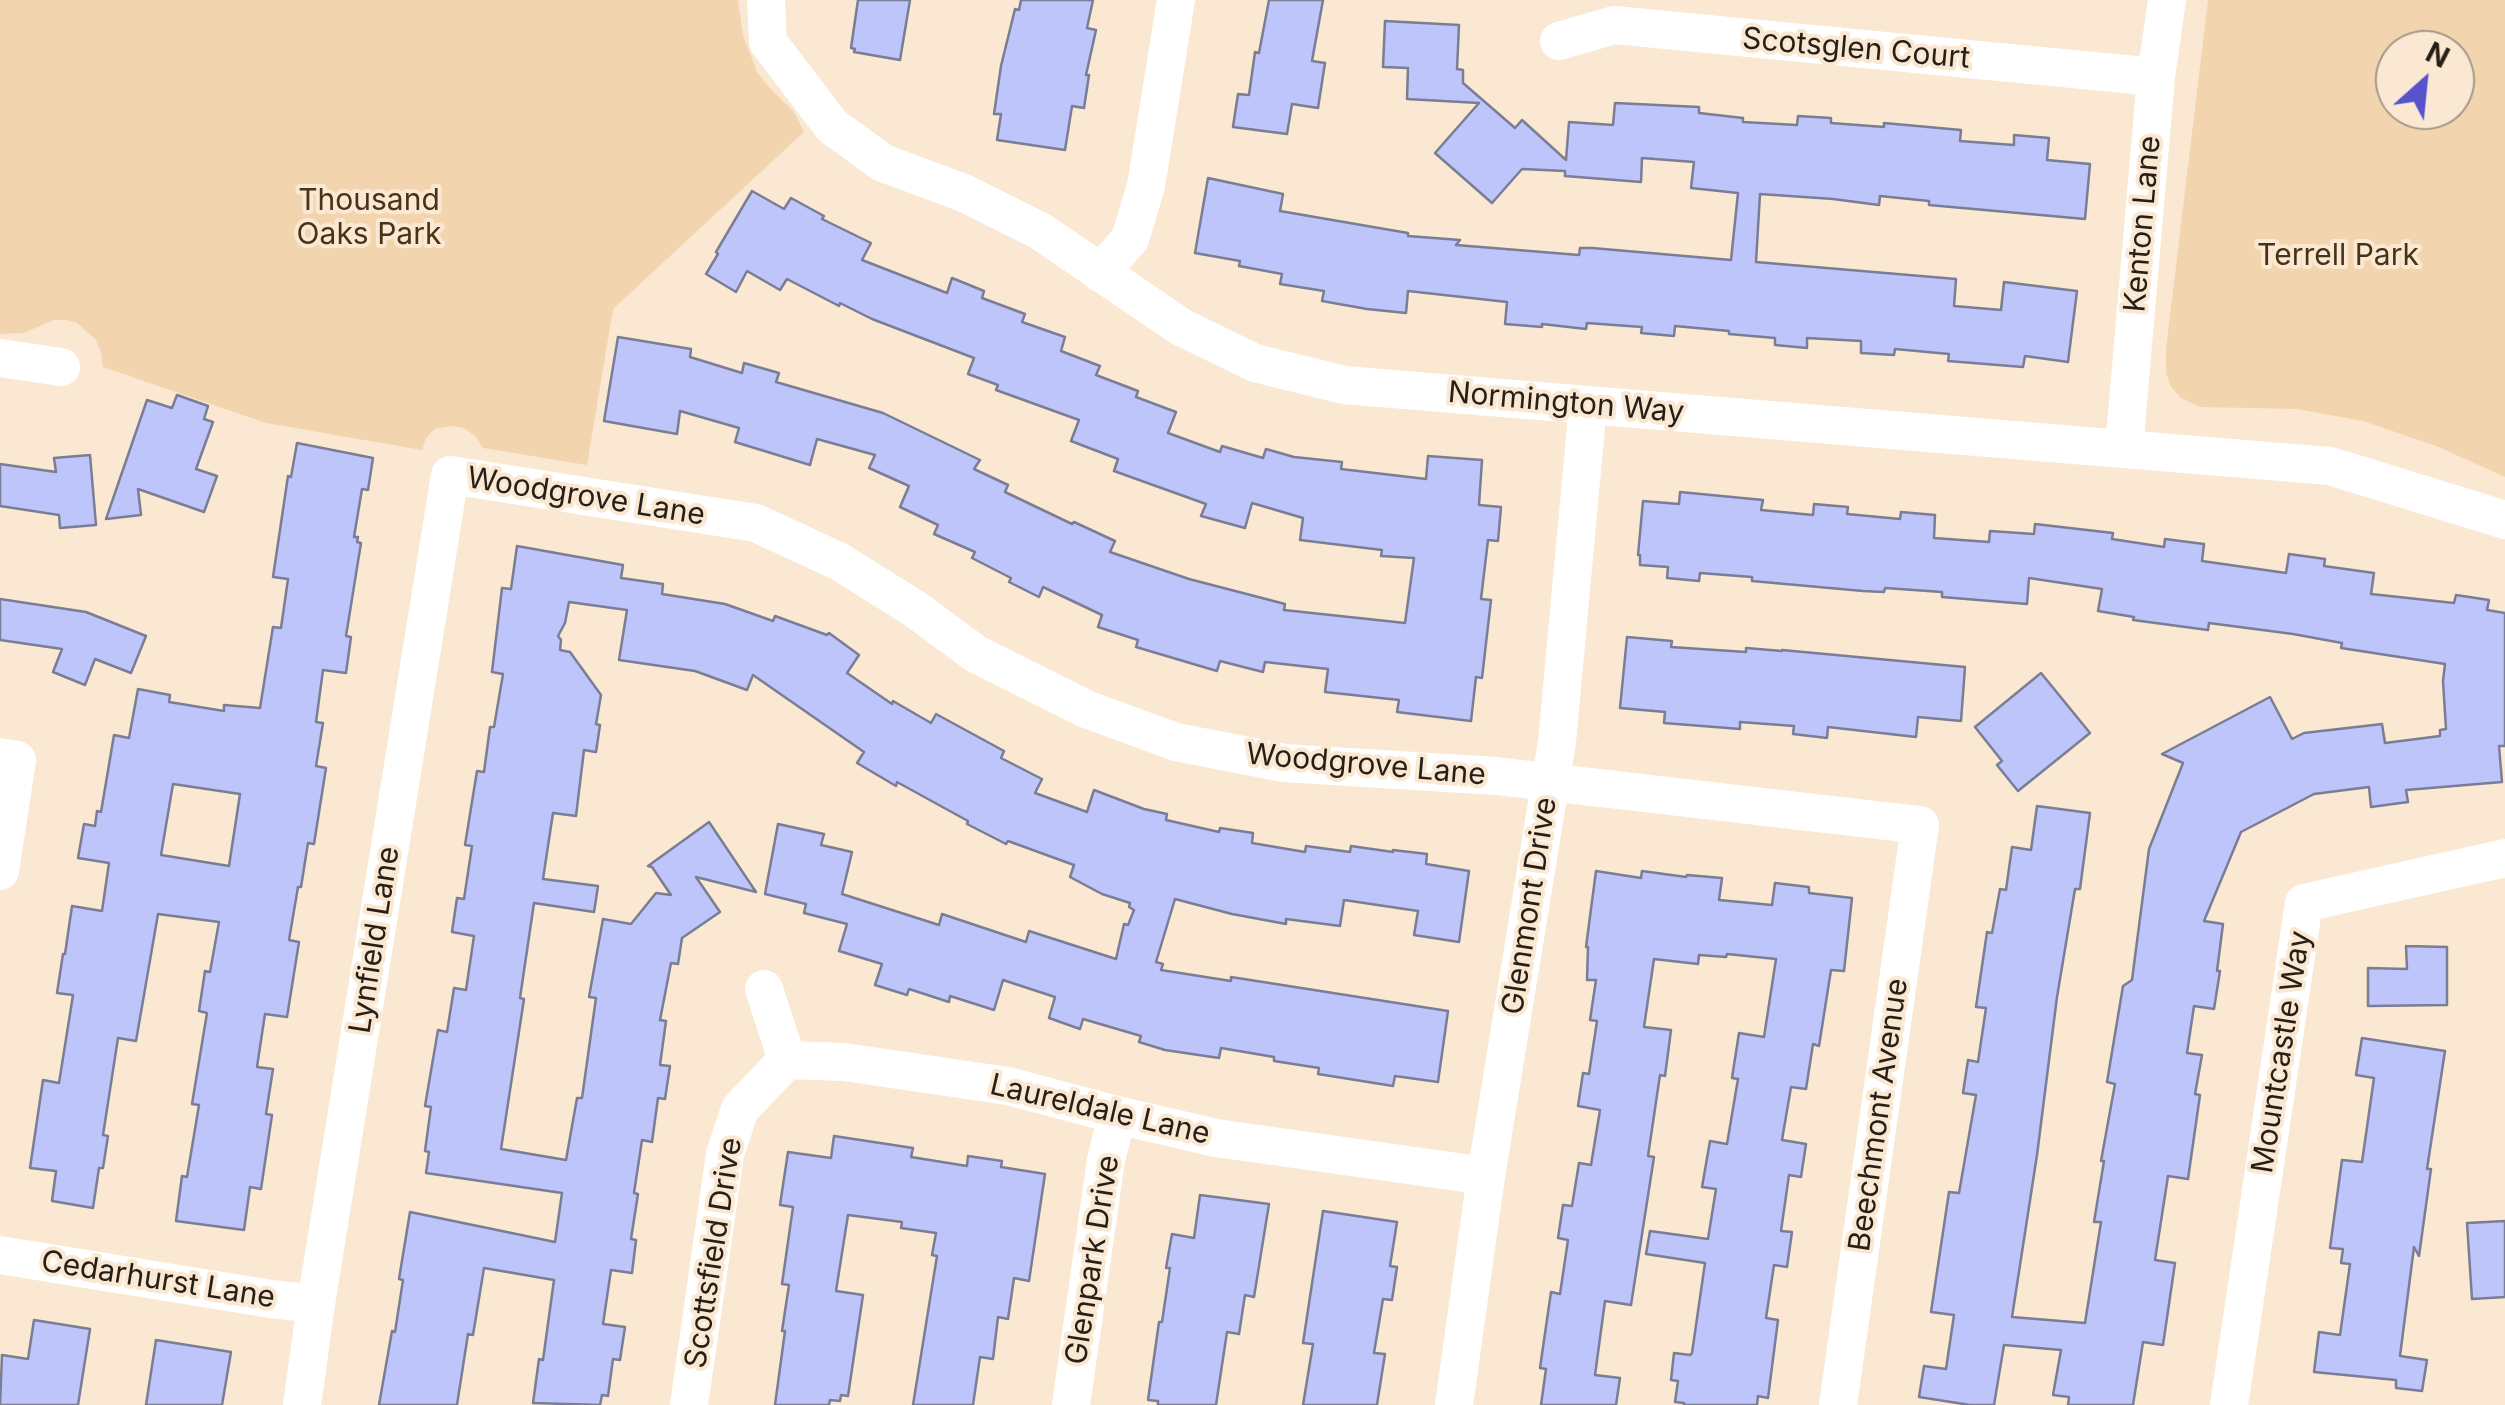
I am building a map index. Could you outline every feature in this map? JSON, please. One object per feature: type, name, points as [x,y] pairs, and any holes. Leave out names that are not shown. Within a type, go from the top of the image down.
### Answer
[{"type":"street","name":"Normington Way","points":[[766,0],[768,42],[832,126],[883,163],[964,194],[1040,230],[1181,327],[1255,364],[1344,385],[2330,466],[2505,520]]},
{"type":"street","points":[[1100,273],[1130,240],[1146,186],[1176,0]]},
{"type":"street","name":"Kenton Lane","points":[[2124,450],[2156,77],[2167,0]]},
{"type":"street","name":"Scotsglen Court","points":[[1559,41],[1614,26],[2156,77]]},
{"type":"street","points":[[0,358],[60,367]]},
{"type":"street","name":"Glenmont Drive","points":[[1454,1405],[1486,1176],[1557,742],[1588,404]]},
{"type":"street","name":"Woodgrove Lane","points":[[450,475],[756,524],[840,562],[915,609],[976,654],[1086,708],[1176,742],[1284,763],[1496,776],[1920,825]]},
{"type":"street","name":"Lynfield Lane","points":[[302,1405],[450,475]]},
{"type":"street","points":[[0,757],[16,760],[0,871]]},
{"type":"street","name":"Beechmont Avenue","points":[[1838,1405],[1920,825]]},
{"type":"street","name":"Mountcastle Way","points":[[2229,1405],[2304,903],[2505,858]]},
{"type":"street","points":[[764,990],[787,1060]]},
{"type":"street","name":"Laureldale Lane","points":[[787,1060],[844,1062],[1008,1086],[1216,1138],[1486,1176]]},
{"type":"street","name":"Scottsfield Drive","points":[[689,1405],[725,1154],[740,1108],[787,1060]]},
{"type":"street","name":"Glenpark Drive","points":[[1071,1405],[1106,1160],[1118,1115]]},
{"type":"street","name":"Cedarhurst Lane","points":[[0,1255],[316,1304]]},
{"type":"green space","name":"Thousand Oaks Park","points":[[0,0],[738,0],[743,35],[757,72],[794,112],[804,132],[613,309],[587,465],[483,448],[464,428],[450,426],[435,429],[422,450],[266,423],[103,367],[96,340],[77,323],[54,320],[24,333],[0,334]]},
{"type":"green space","name":"Terrell Park","points":[[2208,0],[2505,0],[2505,477],[2436,446],[2363,421],[2297,409],[2200,407],[2181,398],[2166,373]]},
{"type":"building","points":[[858,0],[910,0],[900,60],[854,52],[851,48]]},
{"type":"building","points":[[1021,0],[1093,0],[1087,28],[1096,30],[1086,75],[1084,108],[1072,106],[1065,150],[997,140],[1001,114],[994,114],[1001,66],[1015,9],[1019,10]]},
{"type":"building","points":[[1269,0],[1323,0],[1312,61],[1325,63],[1318,108],[1292,104],[1287,134],[1233,127],[1238,94],[1249,95]]},
{"type":"building","points":[[1385,21],[1459,25],[1457,69],[1463,70],[1463,83],[1515,128],[1522,120],[1566,160],[1569,122],[1613,125],[1615,103],[1699,107],[1699,113],[1743,118],[1743,122],[1797,125],[1798,116],[1831,118],[1831,123],[1961,130],[1960,141],[2014,145],[2014,135],[2049,138],[2047,160],[2090,164],[2085,219],[1929,205],[1929,201],[1880,196],[1879,205],[1760,194],[1756,262],[1956,279],[1954,306],[2001,310],[2004,282],[2077,291],[2068,362],[2025,356],[2023,367],[1948,361],[1949,354],[1895,349],[1894,355],[1861,353],[1861,341],[1807,338],[1807,348],[1775,345],[1775,338],[1675,326],[1674,336],[1641,333],[1642,327],[1587,323],[1586,329],[1505,324],[1507,302],[1408,291],[1406,313],[1367,309],[1322,301],[1324,291],[1280,284],[1282,274],[1195,253],[1208,178],[1283,194],[1280,211],[1408,236],[1460,240],[1456,245],[1579,255],[1580,248],[1592,248],[1731,260],[1738,193],[1691,188],[1694,162],[1642,158],[1641,182],[1522,169],[1492,203],[1435,153],[1479,103],[1407,99],[1408,68],[1383,67]]},
{"type":"building","points":[[752,191],[784,209],[791,198],[824,216],[822,219],[871,243],[862,260],[947,293],[952,278],[984,291],[982,298],[1025,314],[1022,322],[1065,337],[1061,351],[1100,366],[1096,375],[1138,391],[1136,397],[1176,412],[1168,433],[1220,452],[1222,446],[1263,458],[1266,449],[1294,457],[1342,462],[1341,469],[1426,479],[1428,456],[1482,460],[1479,505],[1501,507],[1498,541],[1488,540],[1481,599],[1491,600],[1482,678],[1476,677],[1471,721],[1397,712],[1399,700],[1325,692],[1328,669],[1265,662],[1263,672],[1220,661],[1217,671],[1136,647],[1138,640],[1098,627],[1102,615],[1043,587],[1039,597],[972,558],[975,552],[934,534],[938,525],[900,507],[909,486],[869,468],[875,455],[817,439],[810,465],[735,442],[739,428],[680,411],[677,434],[604,421],[618,337],[691,349],[690,357],[742,373],[744,363],[779,373],[776,382],[883,413],[980,460],[974,469],[1008,485],[1005,492],[1115,541],[1110,552],[1189,579],[1285,604],[1284,610],[1405,623],[1414,558],[1381,556],[1382,550],[1300,540],[1303,518],[1252,503],[1245,528],[1201,516],[1206,504],[1114,471],[1118,459],[1071,441],[1079,420],[996,390],[998,385],[968,374],[974,358],[840,303],[839,306],[787,279],[780,290],[747,271],[736,292],[706,274]]},
{"type":"building","points":[[177,395],[208,406],[204,419],[213,422],[196,469],[217,476],[204,512],[138,489],[141,515],[106,519],[147,400],[172,408]]},
{"type":"building","points":[[297,443],[373,458],[368,490],[362,489],[354,537],[361,543],[346,636],[351,637],[346,673],[323,670],[316,722],[323,723],[316,766],[326,768],[314,844],[308,843],[289,940],[299,942],[287,1017],[265,1014],[257,1067],[273,1069],[266,1114],[272,1115],[261,1189],[250,1187],[244,1230],[176,1221],[199,1105],[192,1104],[207,1013],[199,1011],[219,922],[158,914],[136,1041],[118,1038],[103,1135],[108,1136],[93,1208],[52,1201],[56,1171],[30,1168],[43,1080],[59,1083],[73,995],[57,993],[63,954],[72,906],[102,911],[109,863],[78,858],[84,824],[95,826],[97,811],[101,812],[114,735],[129,738],[138,689],[170,695],[169,702],[224,711],[224,705],[260,708],[273,627],[281,628],[288,579],[273,577],[288,476],[291,477]],"holes":[[[173,784],[240,794],[229,866],[161,855]]]},
{"type":"building","points":[[90,455],[96,525],[60,528],[59,515],[0,506],[0,464],[56,472],[54,458]]},
{"type":"building","points":[[1680,492],[1763,500],[1761,510],[1813,515],[1814,504],[1848,507],[1847,514],[1900,519],[1901,512],[1935,515],[1934,538],[1989,542],[1990,531],[2034,534],[2035,524],[2113,533],[2112,539],[2164,547],[2165,539],[2204,544],[2202,561],[2286,573],[2289,554],[2325,559],[2324,566],[2374,573],[2371,594],[2454,603],[2456,595],[2489,600],[2487,610],[2505,613],[2505,746],[2499,746],[2502,782],[2406,790],[2408,802],[2371,807],[2369,787],[2314,794],[2241,832],[2204,921],[2223,924],[2220,971],[2214,1009],[2194,1006],[2187,1053],[2202,1055],[2188,1179],[2168,1176],[2155,1260],[2175,1263],[2163,1345],[2143,1342],[2133,1405],[2068,1405],[2069,1397],[2053,1395],[2061,1350],[2004,1345],[1994,1405],[1919,1397],[1924,1366],[1946,1369],[1954,1315],[1931,1312],[1949,1192],[1959,1193],[1976,1095],[1963,1093],[1968,1060],[1978,1062],[1986,1008],[1976,1007],[1987,932],[1992,933],[2000,889],[2006,890],[2012,847],[2031,850],[2037,806],[2090,813],[2080,889],[2075,889],[2057,997],[2012,1317],[2085,1323],[2101,1222],[2094,1222],[2101,1161],[2115,1084],[2107,1082],[2123,986],[2132,980],[2149,849],[2183,763],[2162,754],[2270,697],[2292,739],[2304,733],[2382,724],[2385,743],[2440,736],[2440,730],[2446,729],[2445,664],[2341,648],[2342,643],[2293,634],[2209,623],[2208,630],[2133,620],[2134,617],[2098,611],[2102,589],[2029,578],[2027,604],[1942,597],[1942,592],[1885,588],[1884,592],[1863,591],[1700,573],[1699,581],[1667,578],[1668,567],[1640,565],[1643,501],[1679,504]]},
{"type":"building","points":[[517,546],[623,565],[621,578],[663,584],[662,594],[725,604],[773,621],[775,616],[829,633],[859,655],[847,673],[892,704],[893,701],[931,723],[936,714],[1004,751],[1001,758],[1042,779],[1035,793],[1087,812],[1094,790],[1167,814],[1166,820],[1219,832],[1220,828],[1253,833],[1252,843],[1305,852],[1306,846],[1350,852],[1351,846],[1427,854],[1426,864],[1469,871],[1459,942],[1414,935],[1418,911],[1344,900],[1340,926],[1286,919],[1286,924],[1175,899],[1156,962],[1163,964],[1161,970],[1448,1011],[1438,1082],[1395,1076],[1393,1086],[1318,1074],[1319,1068],[1221,1048],[1219,1058],[1165,1050],[1139,1042],[1141,1036],[1083,1019],[1080,1029],[1049,1018],[1055,997],[1003,980],[994,1010],[950,996],[949,1002],[909,989],[907,995],[875,985],[882,964],[839,951],[847,924],[804,913],[806,904],[765,894],[778,824],[824,834],[821,845],[852,852],[842,894],[939,925],[942,914],[1026,942],[1029,931],[1116,959],[1124,924],[1128,925],[1134,910],[1130,903],[1070,877],[1074,865],[1008,841],[1006,844],[857,763],[864,752],[753,675],[747,690],[695,671],[619,660],[627,610],[569,602],[558,636],[560,650],[570,652],[601,695],[596,724],[600,725],[596,752],[584,750],[576,816],[553,813],[543,879],[598,886],[594,912],[534,903],[501,1149],[566,1160],[577,1098],[582,1098],[596,998],[589,997],[603,919],[631,924],[656,893],[671,895],[648,866],[709,822],[756,892],[696,877],[720,912],[682,938],[678,964],[671,963],[660,1020],[666,1021],[660,1065],[670,1066],[665,1099],[658,1098],[652,1142],[642,1140],[634,1193],[638,1194],[631,1239],[636,1240],[632,1273],[611,1270],[603,1324],[625,1327],[620,1360],[613,1359],[608,1396],[602,1395],[600,1405],[533,1403],[554,1280],[484,1268],[457,1405],[379,1405],[392,1331],[395,1332],[410,1212],[555,1242],[562,1193],[426,1173],[431,1107],[425,1106],[438,1030],[447,1032],[454,988],[466,990],[474,936],[452,932],[457,898],[464,899],[472,846],[465,845],[477,771],[484,772],[503,674],[492,672],[502,588],[511,589]]},
{"type":"building","points":[[0,599],[86,612],[146,636],[131,673],[95,659],[85,685],[53,672],[62,649],[0,640]]},
{"type":"building","points":[[1627,637],[1672,641],[1671,647],[1782,650],[1965,667],[1961,721],[1918,717],[1916,737],[1828,727],[1827,738],[1793,734],[1794,726],[1740,722],[1740,729],[1664,723],[1665,712],[1620,708]]},
{"type":"building","points":[[2041,673],[2090,733],[2018,791],[1997,765],[2002,761],[1975,727]]},
{"type":"building","points":[[1596,871],[1641,878],[1642,871],[1722,878],[1719,900],[1772,905],[1775,883],[1809,887],[1809,893],[1852,898],[1844,971],[1831,970],[1819,1046],[1813,1044],[1806,1089],[1791,1087],[1782,1140],[1806,1144],[1801,1177],[1789,1175],[1781,1231],[1792,1232],[1787,1267],[1774,1265],[1766,1318],[1778,1320],[1768,1398],[1758,1396],[1757,1405],[1675,1402],[1678,1381],[1671,1380],[1674,1353],[1692,1353],[1705,1263],[1646,1254],[1650,1231],[1708,1239],[1716,1189],[1702,1187],[1710,1141],[1727,1144],[1738,1079],[1732,1078],[1739,1033],[1764,1037],[1776,959],[1727,954],[1699,955],[1698,964],[1654,959],[1644,1027],[1671,1030],[1648,1156],[1654,1157],[1631,1305],[1605,1301],[1595,1375],[1620,1378],[1616,1405],[1541,1405],[1546,1369],[1540,1368],[1551,1292],[1560,1294],[1568,1240],[1558,1238],[1563,1205],[1572,1206],[1579,1163],[1591,1165],[1600,1110],[1578,1106],[1583,1073],[1589,1074],[1597,1021],[1590,1020],[1596,980],[1587,980],[1586,947]]},
{"type":"building","points":[[2406,946],[2447,947],[2447,1005],[2368,1006],[2368,968],[2407,969]]},
{"type":"building","points":[[2362,1038],[2445,1051],[2427,1169],[2431,1169],[2419,1256],[2414,1247],[2400,1356],[2427,1360],[2422,1391],[2396,1388],[2396,1380],[2314,1372],[2319,1332],[2340,1335],[2350,1264],[2341,1263],[2343,1249],[2330,1248],[2342,1160],[2362,1162],[2374,1078],[2356,1075]]},
{"type":"building","points":[[834,1136],[913,1148],[911,1157],[967,1166],[968,1156],[1002,1161],[1001,1167],[1045,1174],[1029,1281],[1014,1278],[1008,1319],[998,1317],[993,1359],[980,1357],[973,1405],[913,1405],[937,1256],[932,1255],[936,1233],[901,1228],[902,1222],[848,1215],[836,1291],[863,1295],[848,1396],[841,1395],[840,1401],[830,1400],[829,1405],[775,1405],[789,1285],[782,1284],[793,1207],[780,1205],[788,1152],[831,1158]]},
{"type":"building","points":[[1200,1195],[1269,1204],[1254,1297],[1245,1295],[1239,1334],[1227,1332],[1216,1405],[1158,1405],[1158,1401],[1148,1400],[1172,1234],[1194,1238]]},
{"type":"building","points":[[1323,1211],[1397,1222],[1390,1266],[1397,1267],[1392,1300],[1383,1299],[1374,1353],[1385,1354],[1377,1405],[1303,1405],[1313,1344],[1303,1343]]},
{"type":"building","points":[[2505,1221],[2505,1297],[2472,1299],[2467,1223]]},
{"type":"building","points":[[34,1320],[90,1329],[78,1405],[0,1405],[2,1355],[28,1359]]},
{"type":"building","points":[[156,1340],[231,1352],[222,1405],[146,1405]]}]
